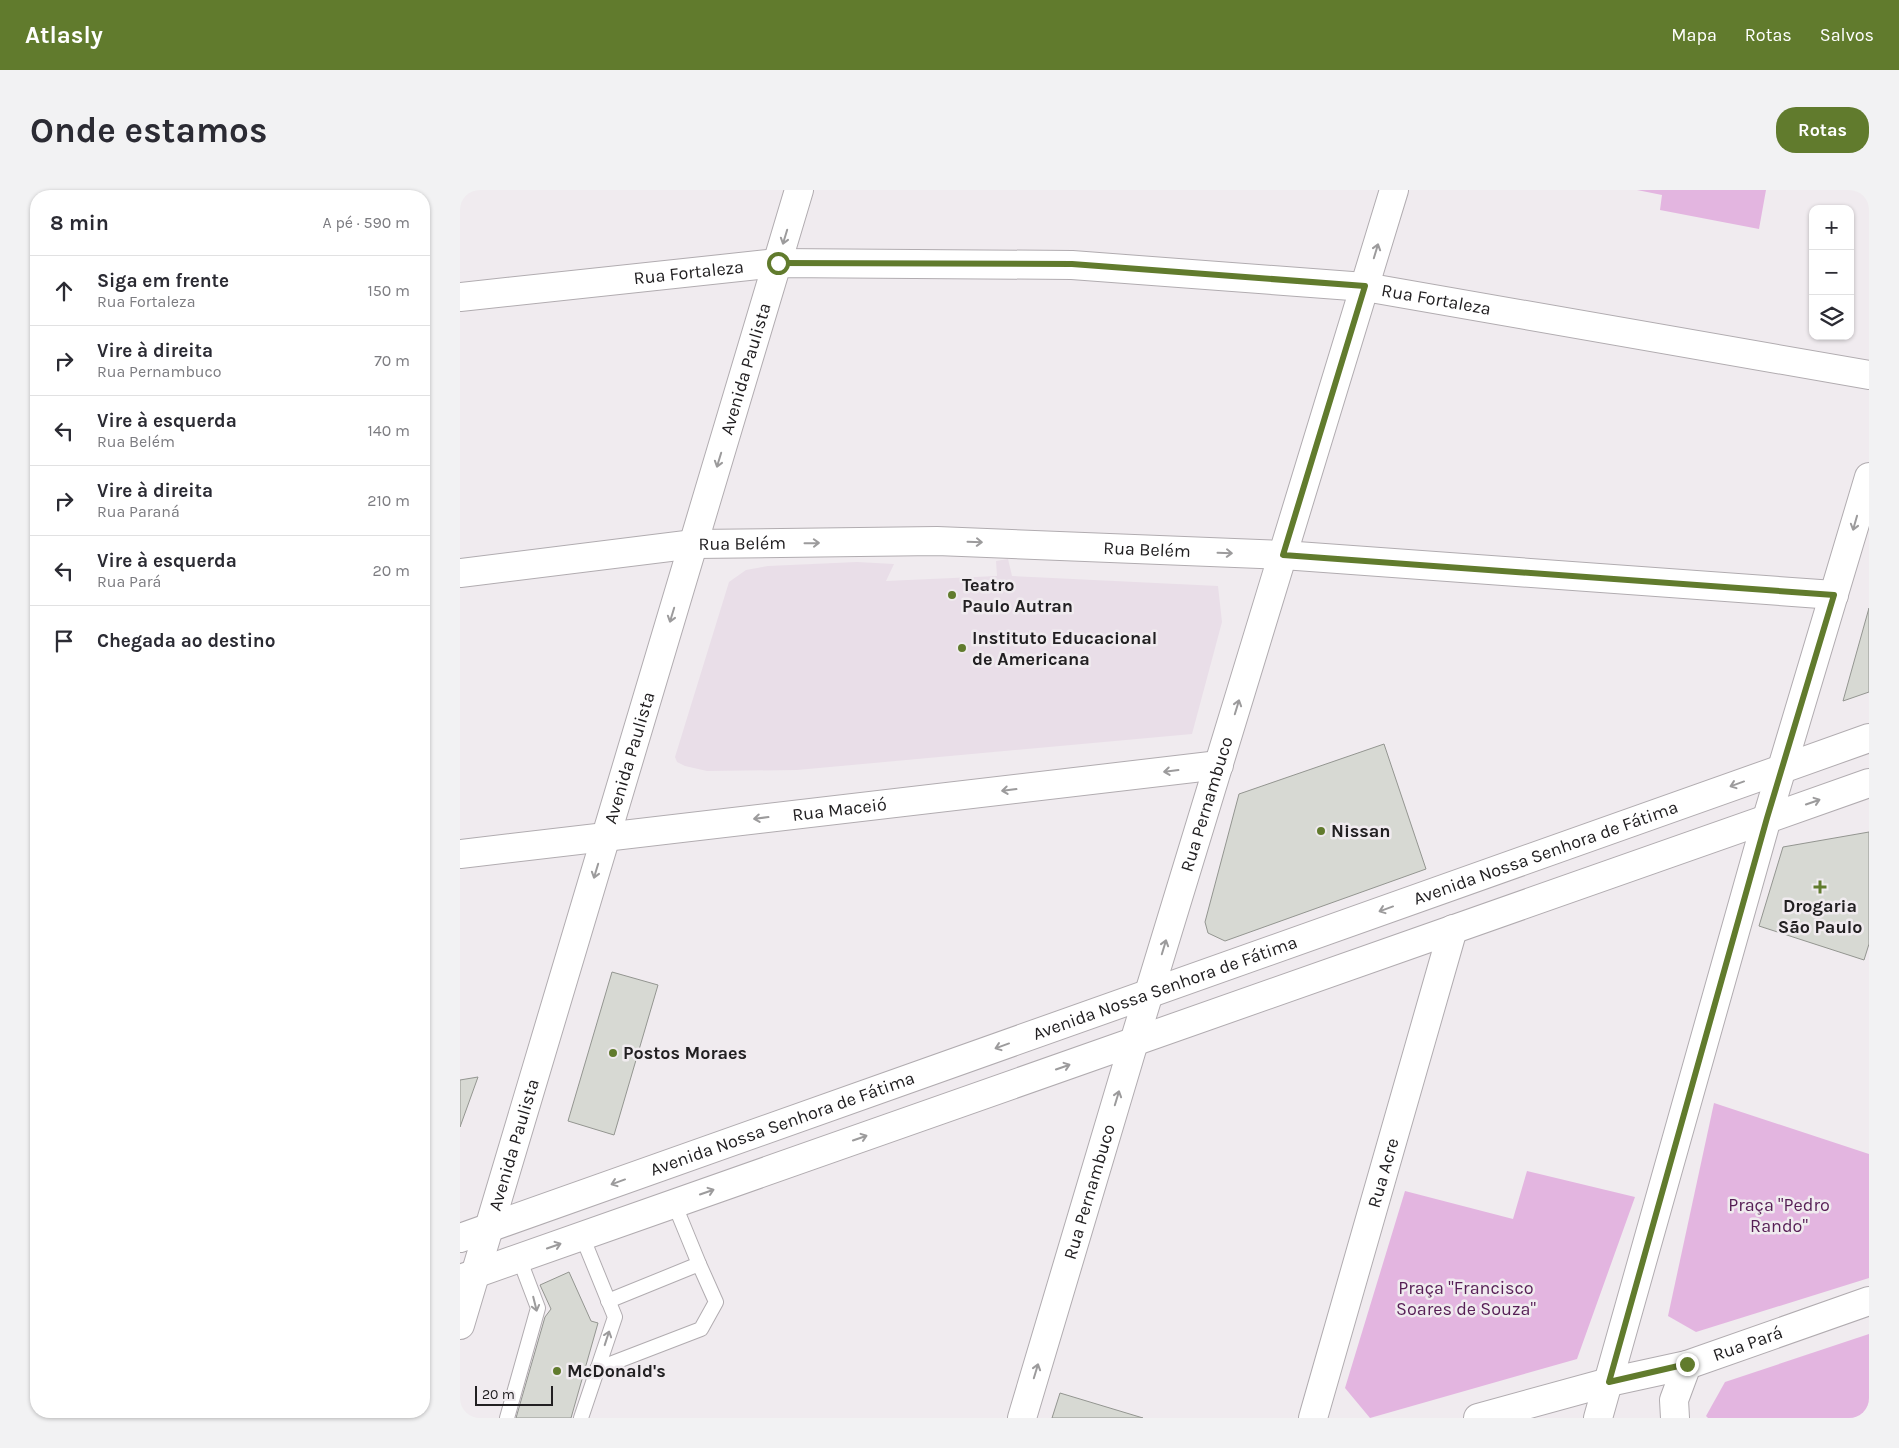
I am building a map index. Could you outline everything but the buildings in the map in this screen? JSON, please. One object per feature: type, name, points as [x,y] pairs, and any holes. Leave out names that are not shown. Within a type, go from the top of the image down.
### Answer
[{"type":"street","name":"Avenida Paulista","points":[[460,1325],[467,1276],[489,1228],[799,190]]},
{"type":"street","name":"Rua Pernambuco","points":[[1022,1418],[1134,1042],[1394,190]]},
{"type":"street","name":"Rua Fortaleza","points":[[460,296],[778,263],[1072,264],[1365,286],[1869,375]]},
{"type":"street","points":[[1598,1418],[1767,818],[1869,476]]},
{"type":"street","name":"Rua Belém","points":[[460,573],[694,544],[937,541],[1283,555],[1834,595]]},
{"type":"street","name":"Avenida Nossa Senhora de Fátima","points":[[460,1238],[1869,738]]},
{"type":"street","name":"Rua Maceió","points":[[460,854],[1219,765]]},
{"type":"street","points":[[467,1276],[1869,783]]},
{"type":"street","name":"Rua Acre","points":[[1313,1418],[1453,929]]},
{"type":"street","name":"Rua Pará","points":[[1478,1418],[1609,1382],[1687,1364],[1869,1301]]},
{"type":"street","points":[[1675,1418],[1674,1400],[1687,1364]]},
{"type":"lane","points":[[597,1369],[701,1328],[716,1302],[674,1204]]},
{"type":"lane","points":[[582,1236],[614,1317],[582,1418]]},
{"type":"lane","points":[[507,1418],[538,1308],[518,1258]]},
{"type":"lane","points":[[608,1301],[699,1264]]},
{"type":"shaded area","name":"Instituto Educacional de Americana","points":[[1008,559],[1012,576],[1218,586],[1222,622],[1192,734],[797,770],[707,771],[685,766],[677,762],[675,757],[729,582],[746,570],[768,566],[857,562],[894,564],[886,581],[997,576],[996,561]]},
{"type":"green space","points":[[1637,190],[1766,190],[1759,229],[1660,210],[1662,195]]},
{"type":"green space","name":"Praça \"Pedro Rando\"","points":[[1714,1103],[1869,1154],[1869,1278],[1696,1332],[1668,1316]]},
{"type":"green space","name":"Praça \"Francisco Soares de Souza\"","points":[[1527,1171],[1635,1197],[1577,1359],[1370,1418],[1345,1388],[1405,1191],[1513,1219]]},
{"type":"green space","points":[[1869,1334],[1869,1418],[1708,1418],[1706,1416],[1725,1382]]},
{"type":"place","name":"Teatro Paulo Autran","points":[[952,595]]},
{"type":"place","name":"Instituto Educacional de Americana","points":[[962,648]]},
{"type":"place","name":"Nissan","points":[[1321,831]]},
{"type":"place","name":"Drogaria São Paulo","points":[[1820,887]]},
{"type":"place","name":"Postos Moraes","points":[[613,1053]]},
{"type":"place","name":"McDonald's","points":[[557,1371]]},
{"type":"route","points":[[778,263],[1072,264],[1365,286],[1283,555],[1834,595],[1767,818],[1609,1382],[1687,1364]]}]
